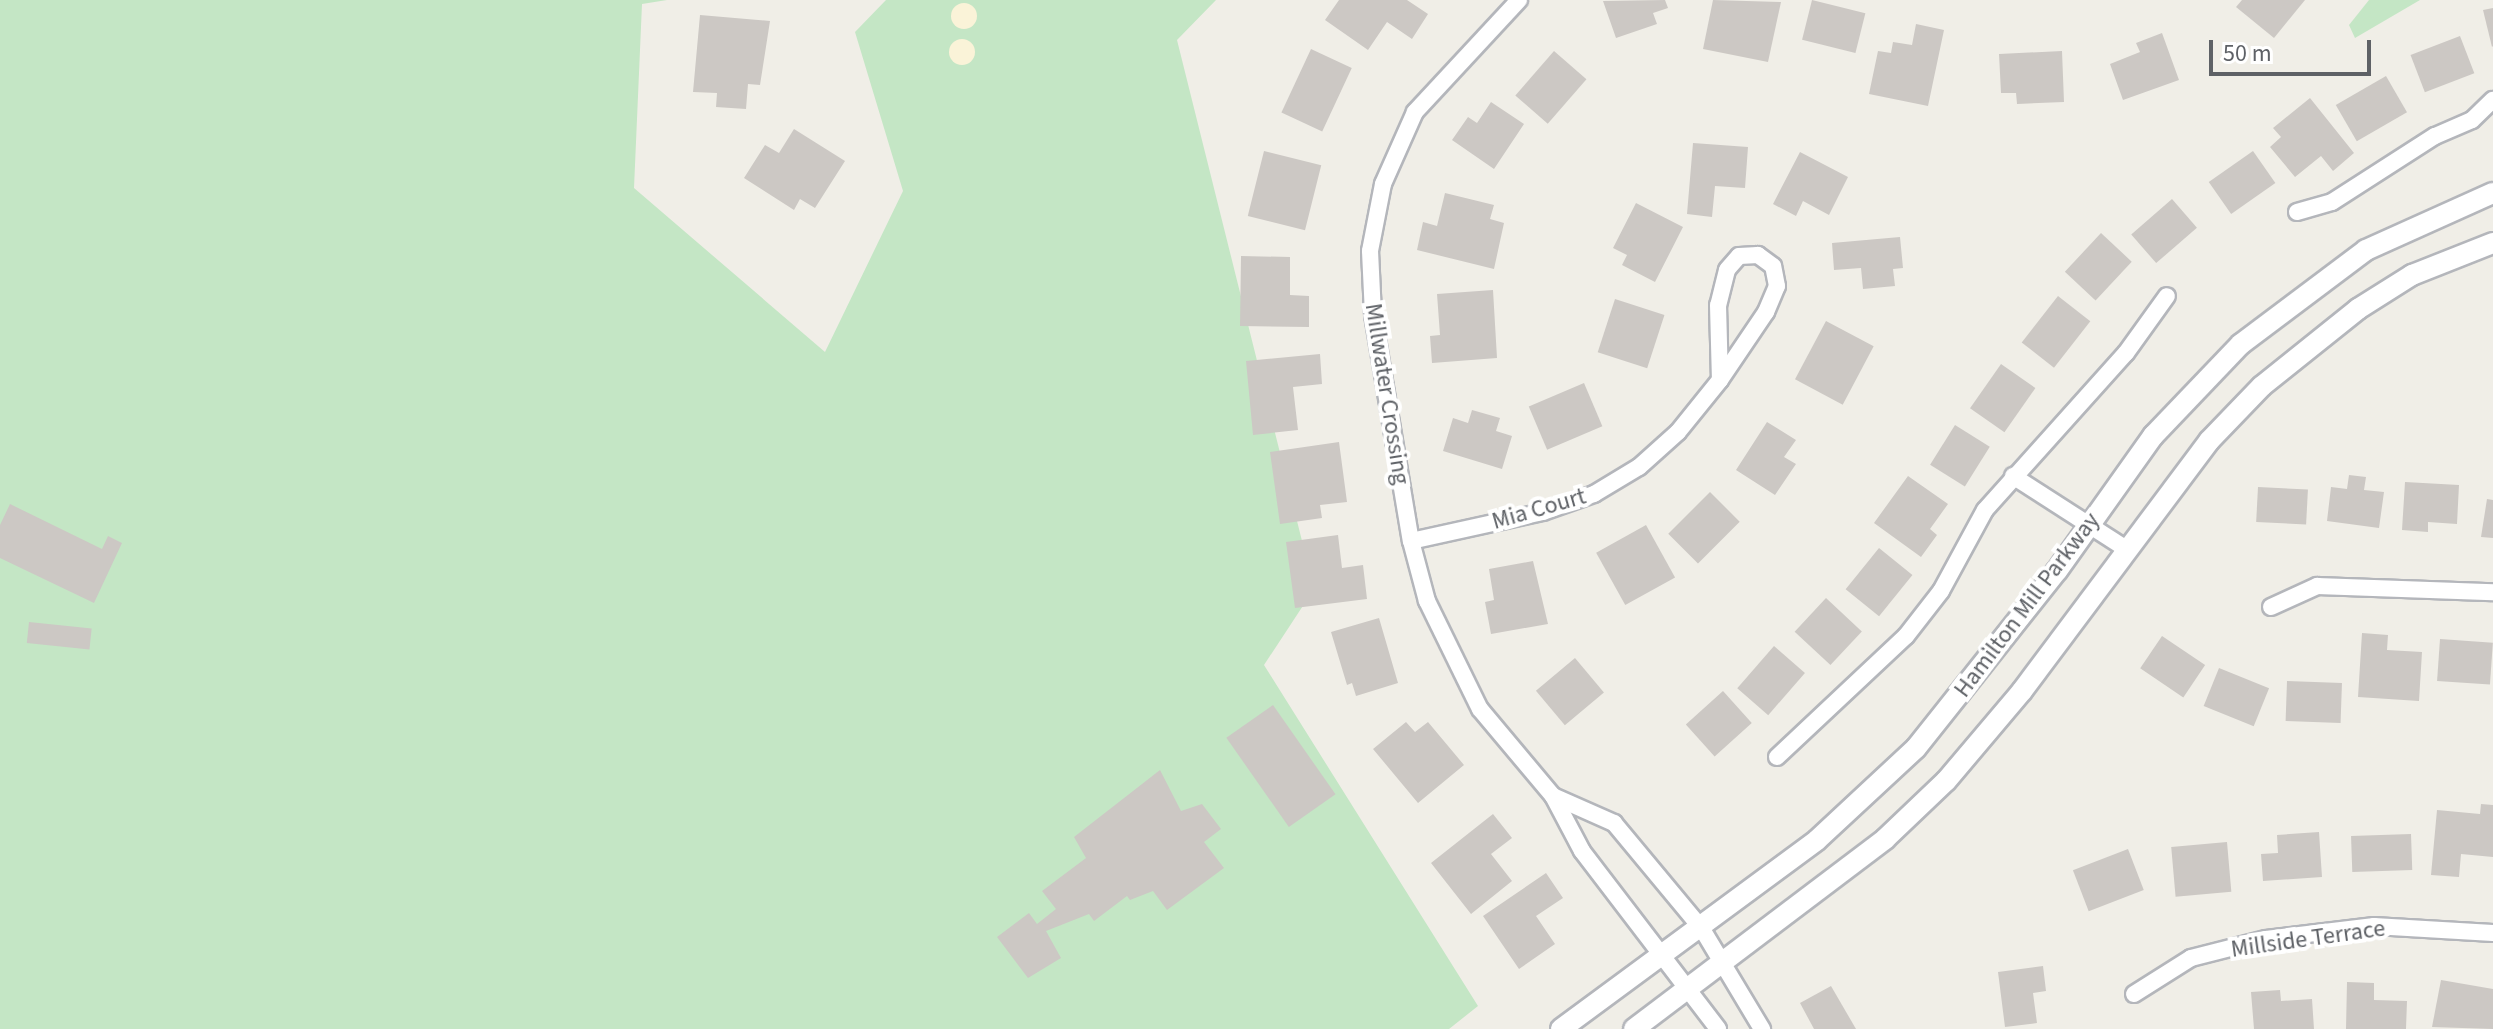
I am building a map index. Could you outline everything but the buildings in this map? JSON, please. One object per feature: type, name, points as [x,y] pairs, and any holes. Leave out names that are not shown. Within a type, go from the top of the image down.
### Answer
[{"type":"street","name":"Millwater Crossing","points":[[1519,0],[1415,112],[1383,184],[1370,251],[1373,315],[1411,541],[1427,601],[1480,709],[1553,796],[1582,851],[1665,955],[1718,1029]]},
{"type":"street","points":[[2297,212],[2332,202],[2435,136],[2472,120],[2493,100]]},
{"type":"street","name":"Hamilton Mill Parkway","points":[[1561,1029],[1702,929],[1817,840],[1916,748],[2090,523],[2153,436],[2241,344],[2366,250],[2493,193]]},
{"type":"street","name":"Hamilton Mill Parkway","points":[[1634,1029],[1725,964],[1885,839],[1946,781],[2022,691],[2209,441],[2262,386],[2358,309],[2412,275],[2493,243]]},
{"type":"street","name":"Mia Court","points":[[1411,541],[1543,512],[1594,494],[1639,467],[1668,440],[1720,380],[1766,312],[1777,286],[1773,266],[1758,255],[1739,256],[1727,270],[1718,305],[1720,380]]},
{"type":"street","points":[[1777,757],[1906,636],[1941,591],[1985,510],[2126,353],[2167,296]]},
{"type":"street","points":[[2013,476],[2128,550]]},
{"type":"street","points":[[2271,607],[2317,586],[2493,592]]},
{"type":"street","name":"Millwater Crossing","points":[[1553,796],[1614,823],[1702,929],[1762,1029]]},
{"type":"street","name":"Millside Terrace","points":[[2134,994],[2191,958],[2266,939],[2374,926],[2493,933]]},
{"type":"green space","points":[[0,0],[667,0],[642,4],[634,188],[825,352],[903,191],[855,32],[886,0],[1216,0],[1177,40],[1314,589],[1264,665],[1478,1006],[1449,1029],[0,1029]]},
{"type":"green space","points":[[2369,0],[2420,0],[2355,38],[2349,25]]},
{"type":"sand","points":[[964,3],[974,6],[977,16],[974,26],[964,29],[954,26],[951,16],[954,6]]},
{"type":"sand","points":[[962,39],[971,43],[975,52],[971,61],[962,65],[953,61],[949,52],[953,43]]}]
